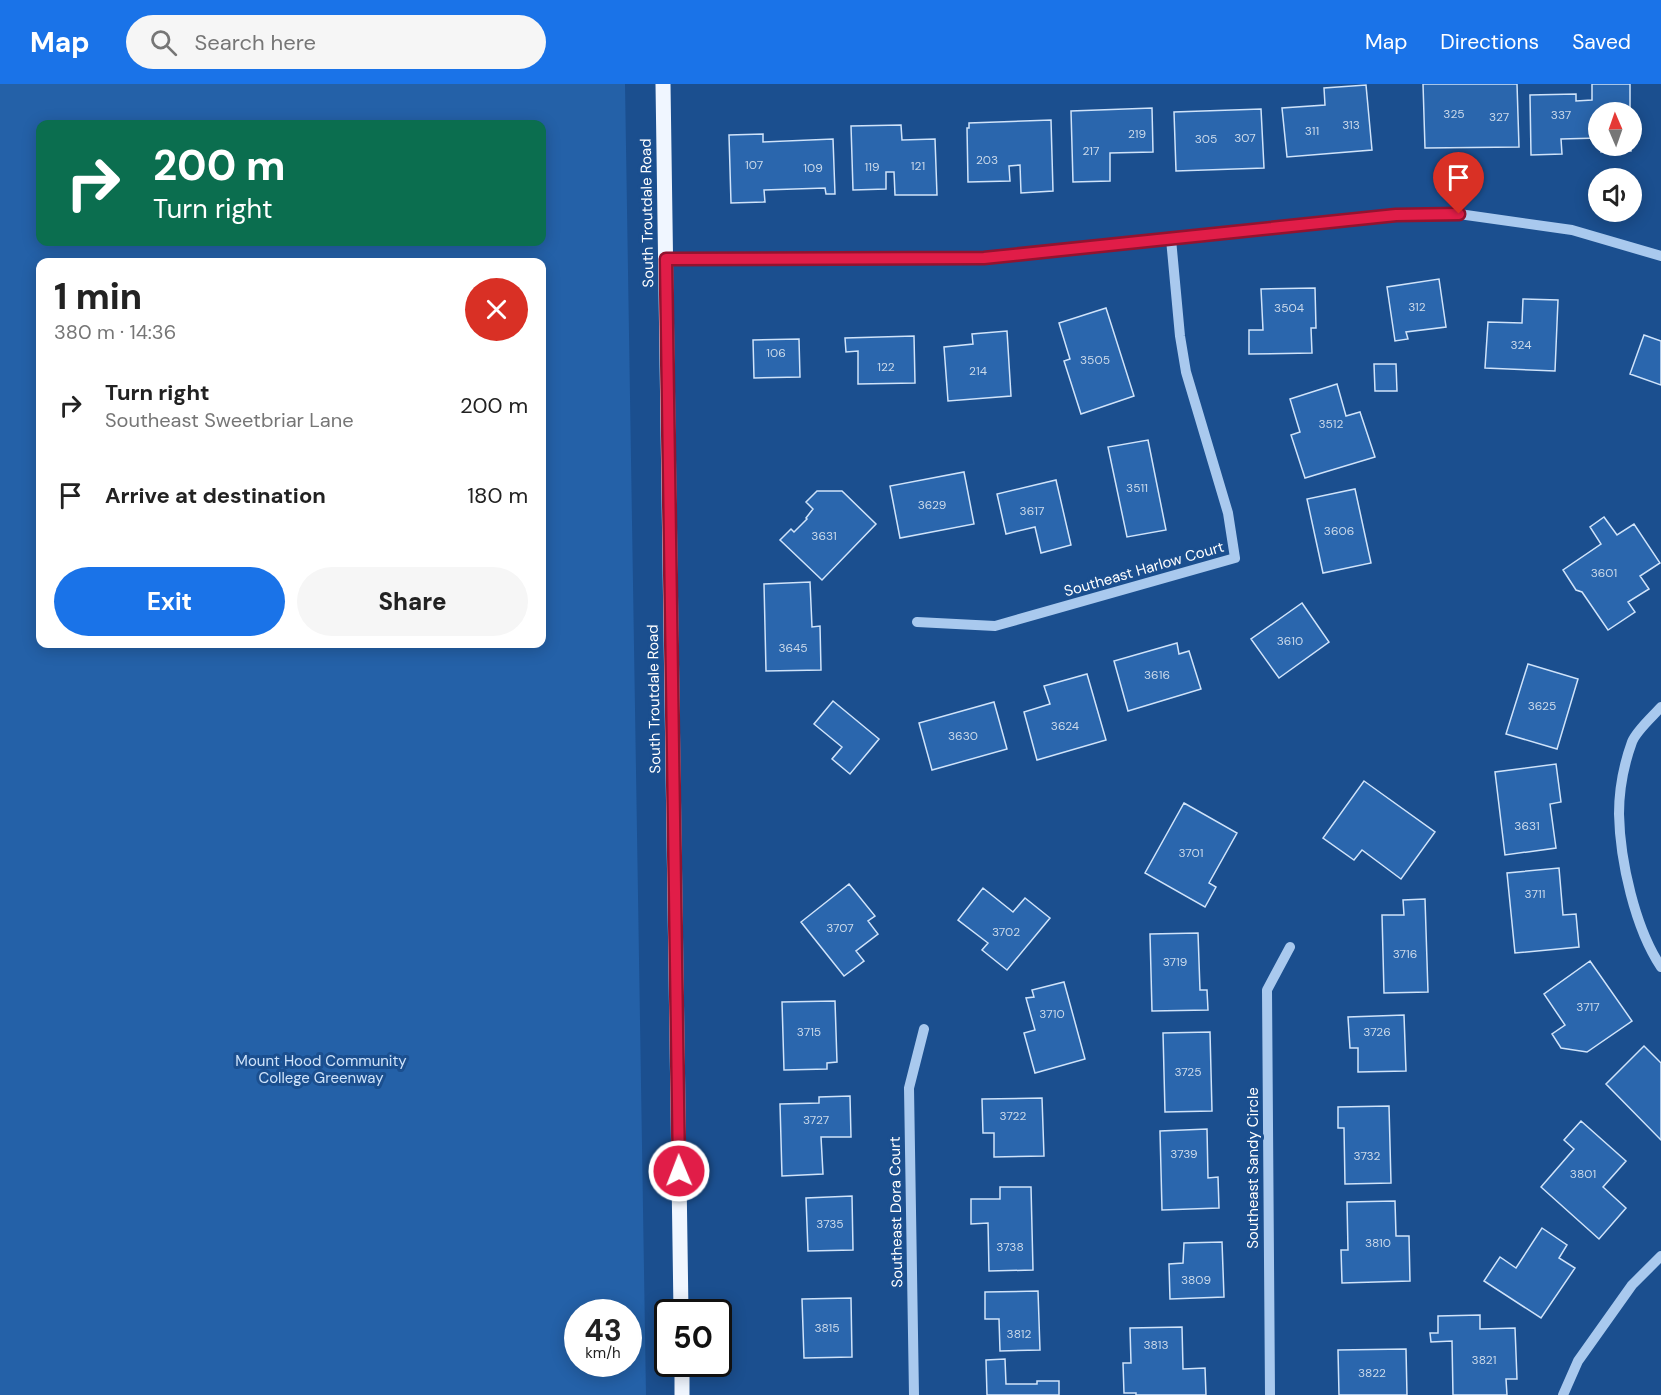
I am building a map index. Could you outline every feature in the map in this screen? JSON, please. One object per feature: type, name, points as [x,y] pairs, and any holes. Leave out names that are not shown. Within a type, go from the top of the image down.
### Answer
[{"type":"main road","name":"South Troutdale Road","points":[[663,84],[681,1299]]},
{"type":"main road","points":[[682,1377],[682,1395]]},
{"type":"street","points":[[666,259],[984,258],[1396,215],[1459,214],[1572,230],[1661,256]]},
{"type":"street","name":"Southeast Harlow Court","points":[[917,622],[995,626],[1235,558],[1228,513],[1186,372],[1180,336],[1171,239]]},
{"type":"street","points":[[1661,707],[1632,740],[1623,777],[1619,812],[1622,849],[1629,885],[1652,954],[1661,967]]},
{"type":"street","name":"Southeast Sandy Circle","points":[[1270,1395],[1267,990],[1290,947]]},
{"type":"street","name":"Southeast Dora Court","points":[[914,1395],[909,1088],[924,1029]]},
{"type":"street","points":[[1563,1395],[1578,1361],[1632,1285],[1661,1256]]},
{"type":"green space","name":"Mount Hood Community College Greenway","points":[[0,84],[625,84],[646,1395],[0,1395]]},
{"type":"building","points":[[1423,84],[1517,84],[1519,147],[1425,148]]},
{"type":"building","points":[[1592,84],[1630,84],[1630,102],[1588,102],[1588,138],[1561,139],[1562,154],[1531,155],[1530,95],[1576,94],[1576,101],[1592,100]]},
{"type":"building","points":[[1366,85],[1372,150],[1287,157],[1282,108],[1325,105],[1324,88]]},
{"type":"building","points":[[1152,108],[1153,152],[1110,153],[1110,181],[1073,182],[1071,111]]},
{"type":"building","points":[[1261,109],[1264,168],[1176,171],[1174,112]]},
{"type":"building","points":[[1051,120],[1053,191],[1021,193],[1020,165],[1009,166],[1010,181],[968,182],[967,128],[969,128],[969,123]]},
{"type":"building","points":[[901,125],[902,140],[935,139],[937,195],[895,195],[894,172],[886,172],[886,189],[853,190],[851,126]]},
{"type":"building","points":[[763,134],[763,142],[833,139],[835,194],[826,194],[825,188],[764,190],[765,202],[731,203],[729,135]]},
{"type":"building","points":[[1439,279],[1446,327],[1406,332],[1408,339],[1395,341],[1387,287]]},
{"type":"building","points":[[1315,288],[1316,328],[1311,328],[1312,353],[1249,354],[1249,330],[1263,330],[1261,289]]},
{"type":"building","points":[[1523,299],[1558,300],[1555,371],[1485,368],[1488,322],[1522,323]]},
{"type":"building","points":[[1106,308],[1134,396],[1081,414],[1064,361],[1070,359],[1059,323]]},
{"type":"building","points":[[1007,331],[1011,396],[948,401],[944,347],[973,344],[972,334]]},
{"type":"building","points":[[1644,335],[1661,341],[1661,385],[1630,374]]},
{"type":"building","points":[[914,336],[915,383],[858,384],[858,351],[846,352],[845,338]]},
{"type":"building","points":[[799,339],[800,377],[754,378],[753,340]]},
{"type":"building","points":[[1374,364],[1396,364],[1397,391],[1375,391]]},
{"type":"building","points":[[1337,384],[1346,416],[1360,412],[1375,457],[1305,478],[1291,435],[1300,432],[1290,399]]},
{"type":"building","points":[[1148,440],[1166,530],[1127,537],[1108,447]]},
{"type":"building","points":[[964,472],[974,524],[900,538],[890,486]]},
{"type":"building","points":[[1056,480],[1071,545],[1041,553],[1035,527],[1006,534],[997,494]]},
{"type":"building","points":[[1355,489],[1371,563],[1323,573],[1307,499]]},
{"type":"building","points":[[817,491],[842,491],[876,524],[822,580],[780,540],[791,529],[794,532],[807,519],[813,509],[806,502]]},
{"type":"building","points":[[1604,517],[1617,535],[1634,524],[1660,563],[1640,576],[1649,589],[1628,602],[1635,612],[1608,630],[1582,592],[1576,590],[1563,570],[1601,544],[1590,527]]},
{"type":"building","points":[[810,582],[812,627],[820,626],[821,670],[766,671],[764,584]]},
{"type":"building","points":[[1302,603],[1329,642],[1279,678],[1251,639]]},
{"type":"building","points":[[1177,643],[1179,654],[1189,651],[1201,689],[1128,711],[1114,661]]},
{"type":"building","points":[[1528,664],[1578,679],[1557,749],[1506,734]]},
{"type":"building","points":[[1087,674],[1106,740],[1037,760],[1024,712],[1050,704],[1044,686]]},
{"type":"building","points":[[833,701],[879,739],[850,774],[832,759],[842,747],[814,724]]},
{"type":"building","points":[[994,702],[1007,749],[932,770],[919,723]]},
{"type":"building","points":[[1556,764],[1561,802],[1550,804],[1556,848],[1505,855],[1495,772]]},
{"type":"building","points":[[1364,781],[1435,832],[1401,879],[1362,850],[1354,860],[1323,838]]},
{"type":"building","points":[[1184,803],[1237,833],[1209,883],[1216,887],[1205,907],[1145,873]]},
{"type":"building","points":[[1559,868],[1563,915],[1576,914],[1579,947],[1515,953],[1507,873]]},
{"type":"building","points":[[849,884],[875,916],[868,921],[878,934],[856,951],[864,961],[844,976],[801,922]]},
{"type":"building","points":[[983,888],[1013,912],[1025,898],[1050,918],[1007,970],[982,950],[988,943],[958,920]]},
{"type":"building","points":[[1425,899],[1428,992],[1384,993],[1382,915],[1404,915],[1403,900]]},
{"type":"building","points":[[1198,933],[1200,990],[1207,990],[1208,1010],[1152,1011],[1150,934]]},
{"type":"building","points":[[1590,961],[1632,1021],[1587,1052],[1561,1048],[1552,1034],[1565,1025],[1544,994]]},
{"type":"building","points":[[1064,982],[1085,1059],[1035,1073],[1024,1033],[1035,1030],[1026,998],[1034,997],[1032,990]]},
{"type":"building","points":[[835,1001],[837,1062],[827,1063],[827,1069],[784,1070],[782,1002]]},
{"type":"building","points":[[1404,1015],[1406,1071],[1358,1072],[1358,1048],[1350,1048],[1348,1017]]},
{"type":"building","points":[[1210,1032],[1212,1111],[1165,1112],[1163,1033]]},
{"type":"building","points":[[1644,1046],[1661,1063],[1661,1140],[1606,1084]]},
{"type":"building","points":[[850,1096],[851,1137],[821,1137],[823,1174],[782,1176],[780,1104],[819,1103],[819,1097]]},
{"type":"building","points":[[1042,1098],[1044,1156],[994,1157],[994,1133],[983,1133],[982,1099]]},
{"type":"building","points":[[1389,1106],[1391,1183],[1345,1184],[1344,1128],[1338,1128],[1338,1107]]},
{"type":"building","points":[[1581,1121],[1626,1161],[1603,1187],[1626,1208],[1599,1239],[1541,1187],[1574,1149],[1564,1140]]},
{"type":"building","points":[[1207,1129],[1208,1178],[1218,1177],[1219,1208],[1162,1210],[1160,1131]]},
{"type":"building","points":[[1000,1187],[1031,1187],[1033,1270],[989,1271],[988,1223],[971,1224],[971,1199],[1000,1199]]},
{"type":"building","points":[[852,1196],[853,1250],[808,1251],[806,1198]]},
{"type":"building","points":[[1395,1201],[1396,1236],[1409,1236],[1410,1281],[1342,1283],[1341,1250],[1348,1250],[1347,1202]]},
{"type":"building","points":[[1542,1228],[1567,1245],[1559,1258],[1575,1268],[1541,1318],[1484,1281],[1500,1257],[1516,1268]]},
{"type":"building","points":[[1222,1242],[1224,1297],[1170,1299],[1169,1264],[1183,1263],[1184,1243]]},
{"type":"building","points":[[1038,1291],[1040,1350],[1000,1351],[999,1319],[985,1319],[985,1292]]},
{"type":"building","points":[[851,1298],[852,1357],[804,1358],[802,1299]]},
{"type":"building","points":[[1480,1315],[1480,1329],[1515,1328],[1517,1379],[1506,1379],[1507,1395],[1453,1395],[1452,1341],[1431,1342],[1430,1333],[1438,1333],[1438,1316]]},
{"type":"building","points":[[1182,1327],[1183,1369],[1205,1368],[1206,1395],[1124,1393],[1123,1363],[1131,1363],[1130,1328]]},
{"type":"building","points":[[1406,1349],[1407,1395],[1339,1395],[1338,1350]]},
{"type":"building","points":[[1005,1359],[1006,1384],[1059,1381],[1059,1395],[987,1395],[986,1360]]},
{"type":"route","points":[[679,1171],[666,259],[984,258],[1396,215],[1459,214]]}]
